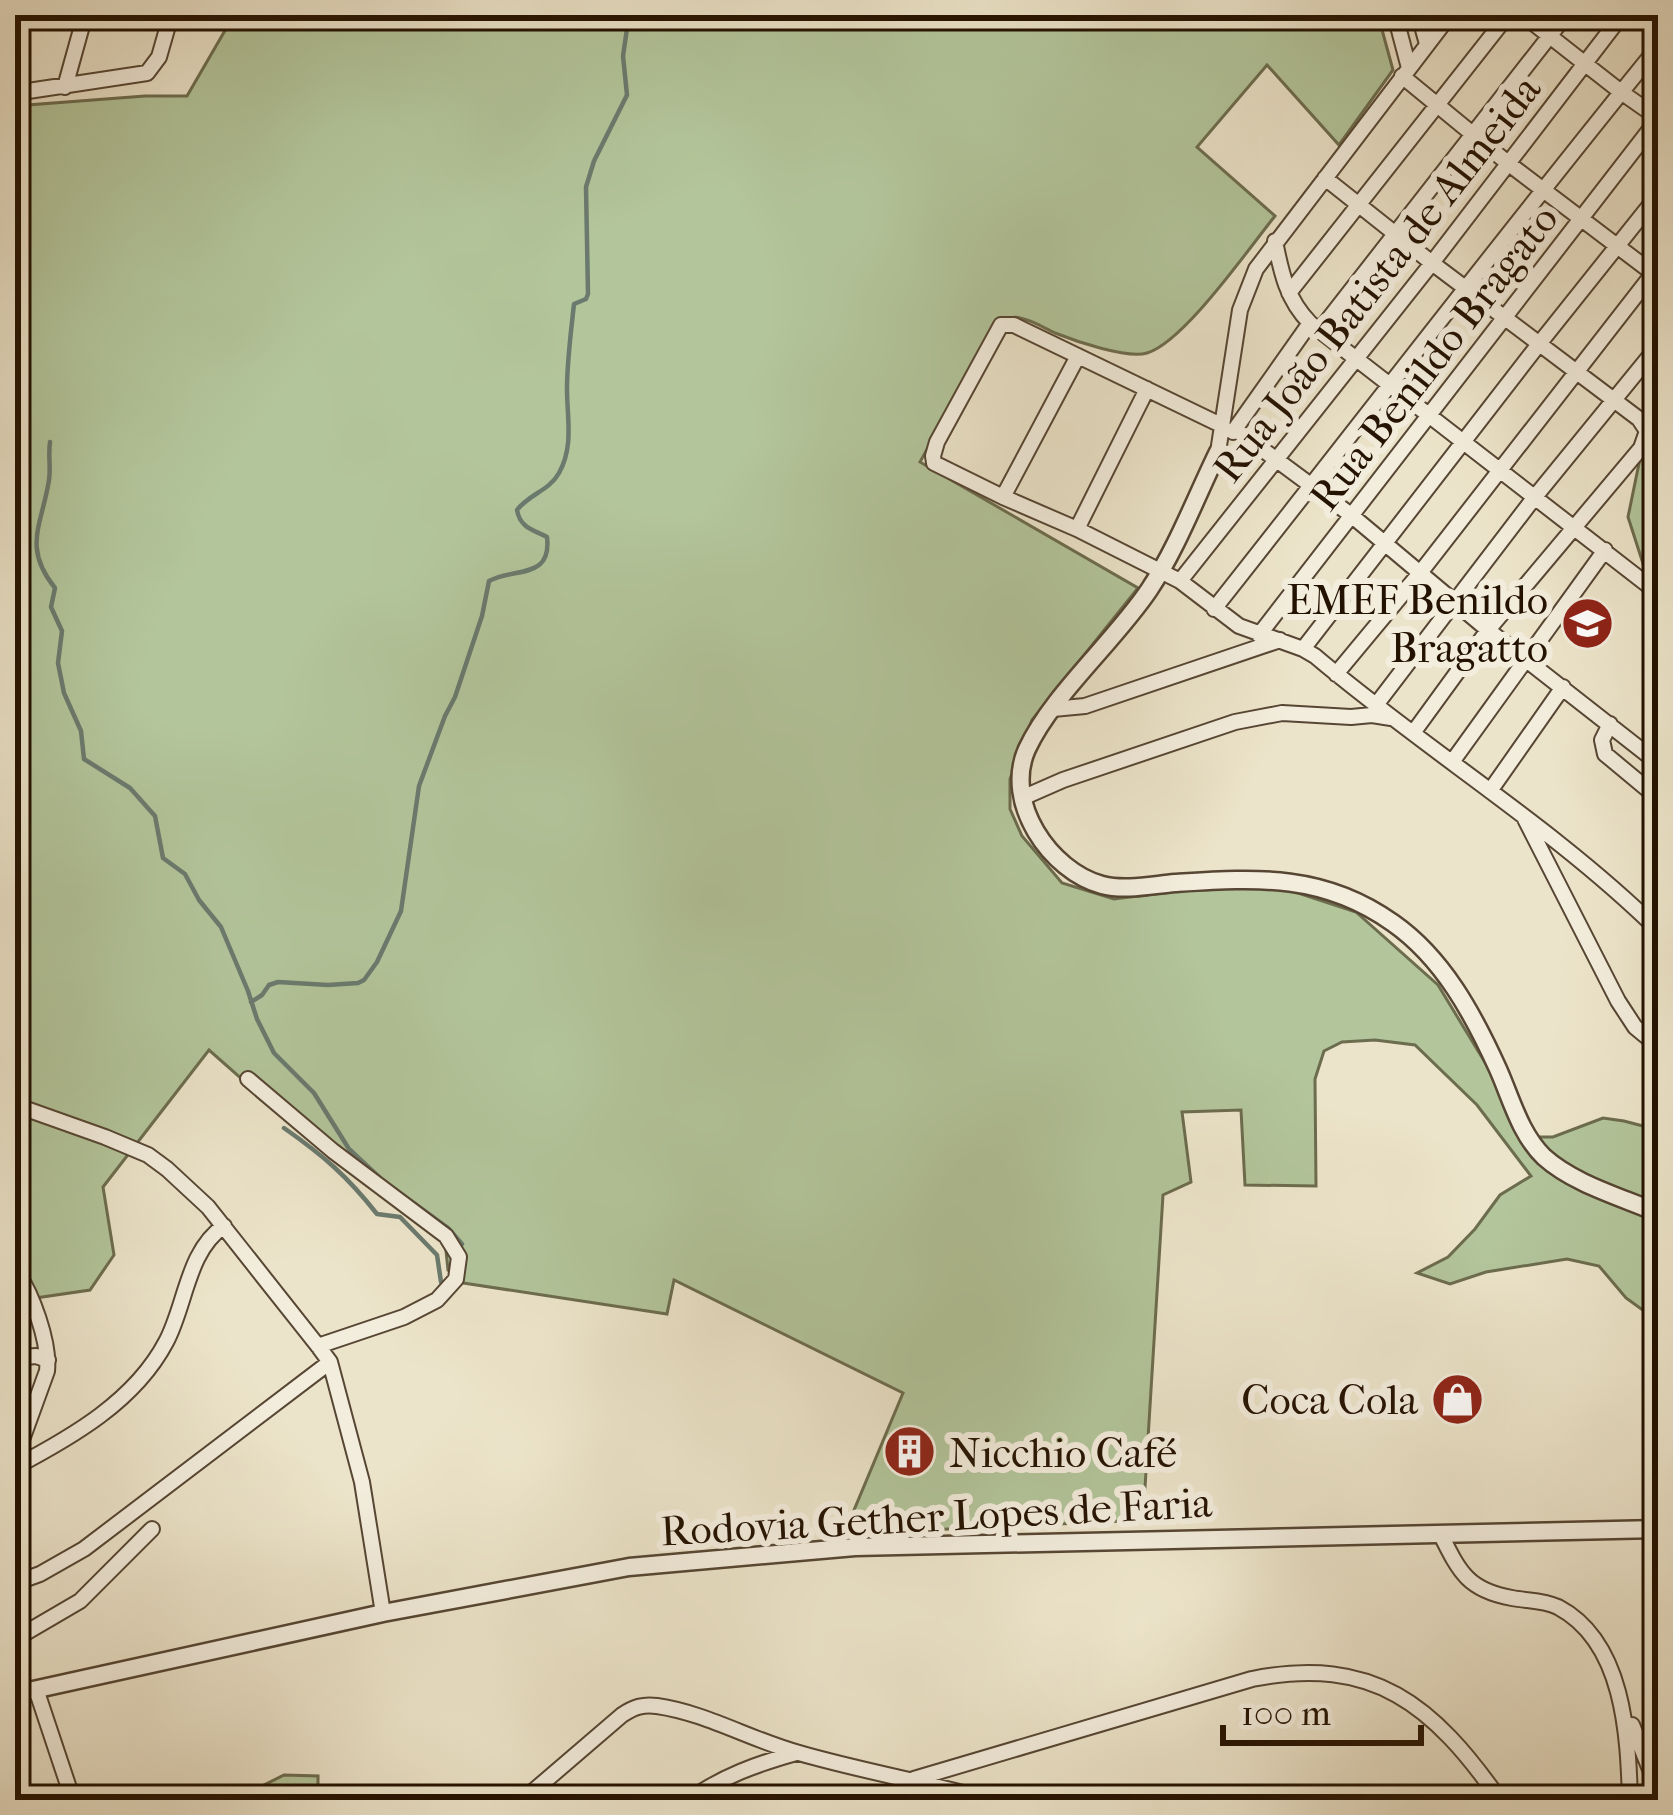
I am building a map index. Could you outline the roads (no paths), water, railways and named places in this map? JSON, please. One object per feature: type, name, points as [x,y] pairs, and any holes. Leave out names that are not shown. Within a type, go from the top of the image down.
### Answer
[{"type":"street","points":[[65,87],[85,15]]},
{"type":"street","points":[[15,93],[148,73],[159,57],[171,15]]},
{"type":"street","points":[[1336,674],[1656,273],[1435,105],[1406,72],[1395,15]]},
{"type":"street","points":[[1419,15],[1427,44]]},
{"type":"street","points":[[1229,428],[1246,287],[1275,241],[1450,15]]},
{"type":"street","points":[[1289,293],[1508,15]]},
{"type":"street","points":[[1523,15],[1658,118]]},
{"type":"street","points":[[1566,15],[1395,234],[1229,428],[1160,571],[1027,750],[1022,798],[1031,824],[1048,848],[1076,872],[1098,883],[1128,887],[1273,880],[1340,892],[1382,915],[1455,986],[1522,1126],[1544,1156],[1579,1179],[1658,1213]]},
{"type":"street","name":"Rua João Batista de Almeida","points":[[1180,581],[1622,15]]},
{"type":"street","points":[[1214,609],[1658,47]]},
{"type":"street","name":"Rua Benildo Bragato","points":[[1259,635],[1658,118]]},
{"type":"street","points":[[1325,178],[1639,419],[1647,431],[1641,448],[1488,631],[1414,734]]},
{"type":"street","points":[[1303,649],[1658,195]]},
{"type":"street","points":[[1275,241],[1281,273],[1298,312],[1658,593]]},
{"type":"street","points":[[1658,763],[1277,460],[1229,428],[1015,326],[1001,326],[937,442],[934,463],[1180,581],[1239,626],[1303,649],[1578,856],[1658,930]]},
{"type":"street","points":[[1376,704],[1658,346]]},
{"type":"street","points":[[1003,497],[1078,356]]},
{"type":"street","points":[[1077,529],[1147,388]]},
{"type":"street","points":[[1452,762],[1605,550]]},
{"type":"street","points":[[1053,709],[1084,706],[1280,640]]},
{"type":"street","points":[[1490,791],[1563,687]]},
{"type":"street","points":[[1022,798],[1235,722],[1282,713],[1391,718]]},
{"type":"street","points":[[1610,724],[1602,740],[1605,754],[1658,798]]},
{"type":"street","points":[[1522,815],[1618,1001],[1635,1027],[1658,1046]]},
{"type":"street","points":[[248,1078],[333,1151],[446,1236],[458,1257],[456,1279],[437,1300],[318,1346]]},
{"type":"street","points":[[15,1106],[148,1155],[194,1192],[330,1362],[362,1481],[383,1613]]},
{"type":"street","points":[[15,1463],[75,1432],[139,1382],[168,1339],[203,1244],[224,1226]]},
{"type":"street","points":[[15,1270],[40,1324],[49,1360],[15,1463]]},
{"type":"street","points":[[15,1358],[49,1360]]},
{"type":"street","points":[[15,1583],[84,1550],[330,1362]]},
{"type":"street","points":[[15,1640],[80,1600],[152,1529]]},
{"type":"street","name":"Rodovia Gether Lopes de Faria","points":[[15,1694],[383,1613],[629,1567],[855,1547],[1658,1529]]},
{"type":"street","points":[[1440,1533],[1459,1570],[1475,1586],[1558,1607],[1587,1628],[1658,1789]]},
{"type":"street","points":[[914,1779],[1252,1679],[1341,1675],[1377,1684],[1425,1714],[1458,1743],[1500,1800]]},
{"type":"street","points":[[36,1689],[73,1800]]},
{"type":"street","points":[[1623,1703],[1630,1800]]},
{"type":"street","points":[[523,1800],[635,1706],[661,1706],[796,1753],[989,1800]]},
{"type":"street","points":[[689,1800],[720,1779],[796,1753]]},
{"type":"street","points":[[1256,1800],[1282,1795],[1314,1800]]},
{"type":"waterway","points":[[251,1002],[278,982],[358,983],[377,962],[401,911],[419,786],[455,697],[489,581],[530,570],[544,560],[547,537],[524,525],[517,510],[555,479],[567,453],[574,304],[588,294],[586,187],[627,95],[623,56],[629,15]]},
{"type":"waterway","points":[[50,442],[49,480],[37,548],[55,588],[51,607],[62,631],[58,663],[64,693],[81,731],[84,759],[130,788],[155,816],[163,858],[185,874],[221,927],[274,1053],[314,1093],[349,1149],[379,1177]]},
{"type":"waterway","points":[[284,1128],[334,1167],[377,1214],[400,1217],[437,1255],[441,1282]]},
{"type":"waterway","points":[[393,1188],[448,1228],[462,1244]]},
{"type":"place","name":"EMEF Benildo Bragatto","points":[[1587,623]]},
{"type":"place","name":"Coca Cola","points":[[1457,1399]]},
{"type":"place","name":"Nicchio Café","points":[[910,1452]]}]
